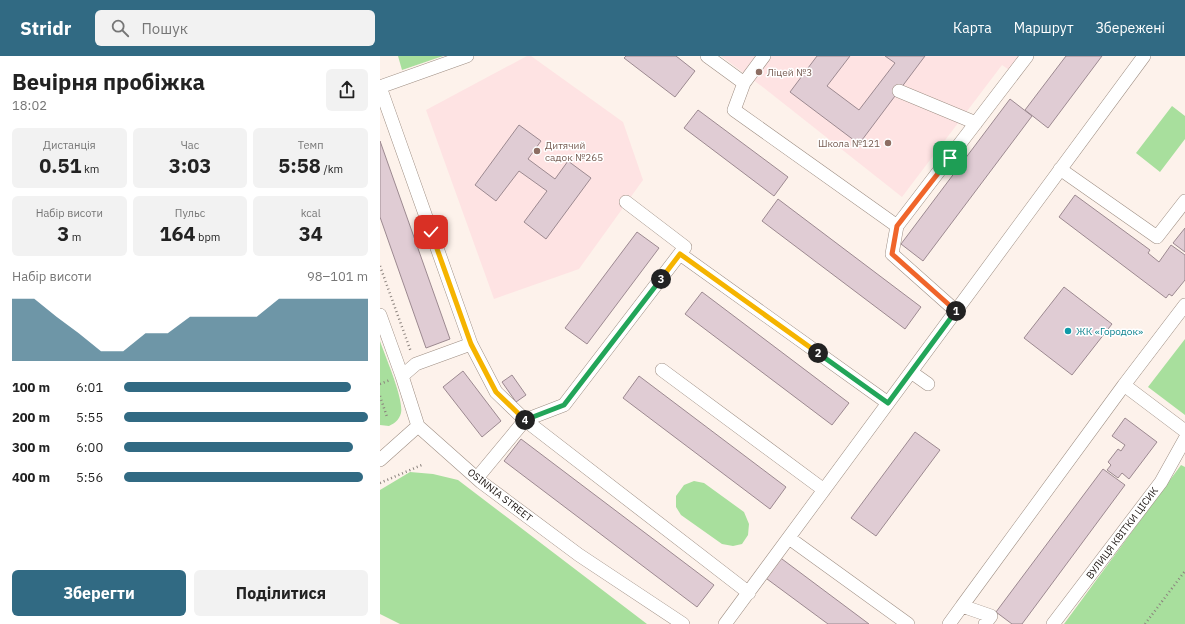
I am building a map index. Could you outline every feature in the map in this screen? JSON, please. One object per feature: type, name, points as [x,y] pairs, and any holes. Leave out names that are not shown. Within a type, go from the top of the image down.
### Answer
[{"type":"street","points":[[467,56],[380,87],[471,344],[496,392],[525,420],[749,593]]},
{"type":"street","points":[[707,56],[744,83]]},
{"type":"street","points":[[764,56],[744,83],[734,110],[897,226]]},
{"type":"street","points":[[956,310],[892,254],[897,226],[1027,56]]},
{"type":"street","points":[[725,624],[1144,56]]},
{"type":"street","points":[[899,91],[976,123]]},
{"type":"street","points":[[1060,169],[1157,237],[1185,201]]},
{"type":"street","points":[[477,478],[525,420],[564,405],[686,247],[626,202]]},
{"type":"street","points":[[680,254],[888,403]]},
{"type":"street","points":[[949,624],[1124,385],[1185,305]]},
{"type":"street","points":[[380,315],[418,426],[380,460]]},
{"type":"street","points":[[402,376],[416,364],[471,344]]},
{"type":"street","points":[[662,370],[824,490]]},
{"type":"street","points":[[911,372],[928,384]]},
{"type":"street","points":[[1124,385],[1185,431]]},
{"type":"street","name":"OSINNIA STREET","points":[[418,426],[477,478],[579,555],[683,624]]},
{"type":"street","name":"ВУЛИЦЯ КВІТКИ ЦІСИК","points":[[1053,624],[1160,482],[1185,439]]},
{"type":"street","points":[[789,538],[908,624]]},
{"type":"street","points":[[962,606],[991,616],[985,624]]},
{"type":"path","points":[[380,266],[416,364]]},
{"type":"path","points":[[380,396],[388,417]]},
{"type":"path","points":[[380,484],[424,464]]},
{"type":"path","points":[[1145,624],[1185,571]]},
{"type":"shaded area","name":"Дитячий садок №265","points":[[527,56],[531,56],[623,122],[643,180],[579,269],[494,299],[426,110]]},
{"type":"shaded area","name":"Школа №121","points":[[721,56],[1025,56],[1012,72],[1002,65],[902,197]]},
{"type":"green space","points":[[398,56],[443,56],[402,70]]},
{"type":"green space","points":[[1172,106],[1185,116],[1185,139],[1160,172],[1136,153]]},
{"type":"green space","points":[[1185,339],[1185,415],[1148,387]]},
{"type":"green space","points":[[380,341],[394,377],[401,407],[399,418],[389,426],[380,425]]},
{"type":"green space","points":[[1181,465],[1185,467],[1185,624],[1064,624]]},
{"type":"green space","points":[[410,472],[433,474],[458,480],[647,624],[400,624],[380,614],[380,490]]},
{"type":"green space","points":[[694,481],[704,483],[744,512],[749,524],[748,535],[742,544],[733,546],[722,544],[681,515],[676,507],[676,496],[684,485]]},
{"type":"building","points":[[626,56],[676,56],[695,71],[675,97],[624,58]]},
{"type":"building","points":[[817,56],[850,56],[827,86],[859,110],[895,63],[885,56],[925,56],[859,144],[790,92]]},
{"type":"building","points":[[1066,56],[1102,56],[1048,128],[1025,110]]},
{"type":"building","points":[[1010,99],[1032,116],[923,261],[901,244]]},
{"type":"building","points":[[698,110],[788,177],[774,196],[684,128]]},
{"type":"building","points":[[519,125],[541,141],[528,159],[555,179],[568,161],[591,178],[546,239],[524,222],[547,191],[519,171],[496,201],[475,185]]},
{"type":"building","points":[[380,141],[450,339],[426,348],[380,217]]},
{"type":"building","points":[[1075,195],[1150,250],[1148,253],[1159,262],[1171,245],[1185,255],[1185,280],[1172,296],[1169,294],[1166,298],[1059,217]]},
{"type":"building","points":[[778,199],[921,307],[905,329],[762,221]]},
{"type":"building","points":[[1185,228],[1185,252],[1173,243]]},
{"type":"building","points":[[637,232],[659,248],[587,344],[565,328]]},
{"type":"building","name":"ЖК «Городок»","points":[[1064,287],[1112,324],[1072,375],[1024,338]]},
{"type":"building","points":[[702,292],[849,403],[832,425],[685,314]]},
{"type":"building","points":[[463,371],[501,421],[482,437],[443,387]]},
{"type":"building","points":[[512,375],[526,395],[516,402],[502,382]]},
{"type":"building","points":[[639,376],[786,487],[770,509],[623,398]]},
{"type":"building","points":[[1125,418],[1157,442],[1129,479],[1122,473],[1118,478],[1107,470],[1111,465],[1108,462],[1118,449],[1121,451],[1125,445],[1112,436]]},
{"type":"building","points":[[915,432],[940,450],[876,536],[851,518]]},
{"type":"building","points":[[521,439],[714,585],[697,607],[504,461]]},
{"type":"building","points":[[1103,469],[1125,485],[1022,624],[1012,624],[996,612]]},
{"type":"building","points":[[778,556],[869,624],[828,624],[763,576]]},
{"type":"place","name":"Ліцей №3","points":[[759,72]]},
{"type":"place","name":"Школа №121","points":[[888,143]]},
{"type":"place","name":"Дитячий садок №265","points":[[537,151]]},
{"type":"place","name":"ЖК «Городок»","points":[[1068,331]]},
{"type":"route","points":[[431,232],[471,344],[496,392],[525,420],[564,405],[680,254],[888,403],[956,310],[892,254],[897,226],[950,158]]}]
